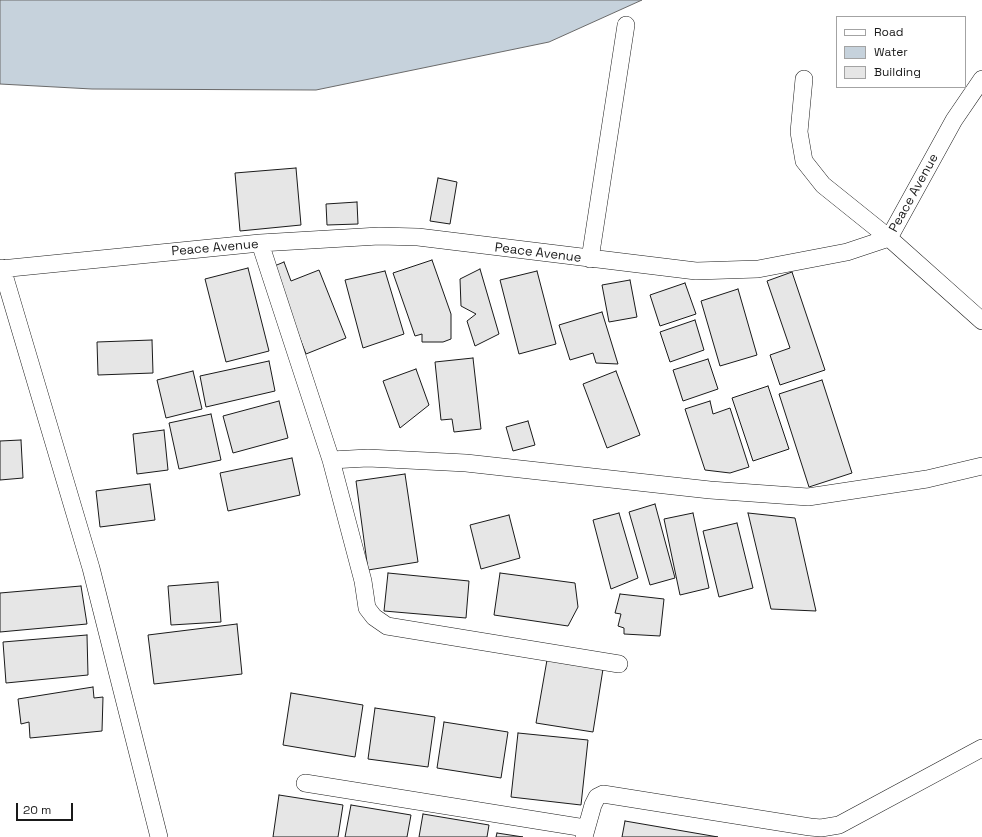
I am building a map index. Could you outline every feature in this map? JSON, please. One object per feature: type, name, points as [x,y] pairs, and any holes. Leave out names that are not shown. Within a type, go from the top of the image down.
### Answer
[{"type":"street","points":[[590,260],[626,25]]},
{"type":"street","points":[[804,79],[799,132],[804,161],[823,185],[889,238],[982,321]]},
{"type":"street","name":"Peace Avenue","points":[[1,269],[260,243],[379,236],[418,237],[590,260],[696,271],[758,269],[847,252],[889,238],[954,120],[982,79]]},
{"type":"street","points":[[260,243],[331,460],[363,581],[367,608],[387,626],[619,664]]},
{"type":"street","points":[[1,269],[91,568],[159,837]]},
{"type":"street","points":[[331,460],[368,458],[451,462],[710,490],[808,497],[927,480],[982,466]]},
{"type":"street","points":[[305,783],[585,832],[597,797],[603,794],[810,827],[830,827],[844,823],[982,748]]},
{"type":"water","points":[[0,0],[642,0],[549,42],[316,90],[92,89],[0,84]]},
{"type":"building","points":[[296,168],[301,225],[240,231],[235,173]]},
{"type":"building","points":[[438,178],[457,182],[450,224],[430,221]]},
{"type":"building","points":[[357,202],[358,224],[327,225],[326,204]]},
{"type":"building","points":[[432,260],[451,314],[451,339],[443,342],[422,342],[422,334],[415,336],[393,273]]},
{"type":"building","points":[[284,262],[291,281],[319,270],[346,338],[306,354],[272,267]]},
{"type":"building","points":[[248,268],[269,351],[226,362],[205,279]]},
{"type":"building","points":[[480,269],[499,334],[475,346],[467,321],[476,314],[461,306],[460,279]]},
{"type":"building","points":[[385,271],[404,334],[363,348],[345,280]]},
{"type":"building","points":[[537,271],[556,344],[519,354],[500,280]]},
{"type":"building","points":[[792,272],[825,370],[780,385],[770,355],[790,348],[767,281]]},
{"type":"building","points":[[630,280],[637,317],[609,322],[602,285]]},
{"type":"building","points":[[685,283],[696,314],[660,326],[650,295]]},
{"type":"building","points":[[738,289],[757,355],[720,366],[701,301]]},
{"type":"building","points":[[602,312],[618,364],[596,363],[593,353],[570,360],[559,325]]},
{"type":"building","points":[[695,320],[704,350],[670,362],[660,332]]},
{"type":"building","points":[[152,340],[153,373],[98,375],[97,342]]},
{"type":"building","points":[[473,358],[481,429],[454,432],[452,419],[441,420],[435,362]]},
{"type":"building","points":[[708,359],[718,389],[683,401],[673,370]]},
{"type":"building","points":[[269,361],[275,391],[206,407],[200,376]]},
{"type":"building","points":[[416,369],[429,405],[400,428],[383,381]]},
{"type":"building","points":[[193,371],[202,409],[166,418],[157,380]]},
{"type":"building","points":[[616,371],[640,435],[607,448],[583,384]]},
{"type":"building","points":[[822,380],[852,473],[809,487],[779,394]]},
{"type":"building","points":[[768,386],[789,449],[753,461],[732,398]]},
{"type":"building","points":[[279,401],[288,438],[233,453],[223,416]]},
{"type":"building","points":[[710,401],[713,414],[730,408],[749,467],[730,473],[705,470],[685,409]]},
{"type":"building","points":[[211,414],[221,460],[179,469],[169,423]]},
{"type":"building","points":[[528,421],[535,445],[513,451],[506,427]]},
{"type":"building","points":[[164,430],[168,470],[137,474],[133,434]]},
{"type":"building","points":[[21,440],[23,478],[0,480],[0,441]]},
{"type":"building","points":[[292,458],[300,495],[228,511],[220,473]]},
{"type":"building","points":[[405,474],[418,562],[368,570],[356,481]]},
{"type":"building","points":[[150,484],[155,520],[100,527],[96,491]]},
{"type":"building","points":[[655,504],[675,578],[650,585],[629,512]]},
{"type":"building","points":[[619,513],[638,578],[611,589],[593,520]]},
{"type":"building","points":[[693,513],[709,588],[680,595],[664,519]]},
{"type":"building","points":[[748,513],[795,518],[816,611],[771,609]]},
{"type":"building","points":[[509,515],[520,558],[481,569],[470,525]]},
{"type":"building","points":[[737,523],[753,588],[719,597],[703,531]]},
{"type":"building","points":[[388,573],[469,581],[466,618],[384,611]]},
{"type":"building","points":[[500,573],[575,583],[578,607],[568,626],[494,615]]},
{"type":"building","points":[[218,582],[221,622],[171,625],[168,586]]},
{"type":"building","points":[[81,586],[87,624],[0,632],[0,593]]},
{"type":"building","points":[[620,594],[664,599],[660,636],[624,634],[624,628],[618,626],[621,614],[615,613]]},
{"type":"building","points":[[237,624],[242,674],[154,684],[148,635]]},
{"type":"building","points":[[87,635],[88,675],[6,683],[3,642]]},
{"type":"building","points":[[547,660],[603,669],[593,732],[536,723]]},
{"type":"building","points":[[93,687],[94,698],[103,697],[102,731],[30,738],[29,722],[21,724],[18,699]]},
{"type":"building","points":[[291,693],[363,705],[355,757],[283,745]]},
{"type":"building","points":[[375,708],[435,717],[428,767],[368,759]]},
{"type":"building","points":[[444,722],[508,732],[501,778],[437,768]]},
{"type":"building","points":[[518,733],[588,740],[581,805],[511,797]]},
{"type":"building","points":[[279,795],[343,805],[338,837],[273,837]]},
{"type":"building","points":[[351,805],[411,815],[407,837],[345,837]]},
{"type":"building","points":[[423,814],[489,825],[487,837],[419,837]]},
{"type":"building","points":[[625,821],[718,837],[622,837]]},
{"type":"building","points":[[497,833],[523,837],[496,837]]}]
